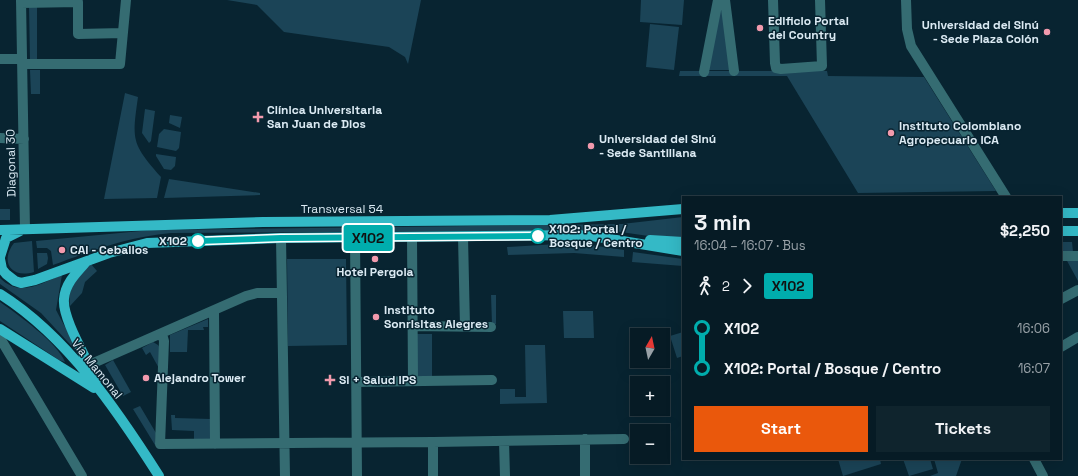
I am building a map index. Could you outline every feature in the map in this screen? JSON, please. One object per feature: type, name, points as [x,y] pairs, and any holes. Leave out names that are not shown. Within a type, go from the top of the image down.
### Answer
[{"type":"main road","name":"Transversal 54","points":[[0,230],[263,222],[367,222],[581,218],[682,209]]},
{"type":"main road","points":[[1062,213],[1078,213]]},
{"type":"main road","points":[[581,218],[626,218],[682,215]]},
{"type":"main road","points":[[26,229],[6,238],[0,258],[2,269],[6,274],[15,281],[21,283],[35,280],[109,252],[147,242],[281,238],[592,236],[682,242]]},
{"type":"main road","points":[[1062,231],[1078,231]]},
{"type":"main road","points":[[592,236],[682,251]]},
{"type":"main road","points":[[86,366],[64,302],[66,288],[73,276],[87,260]]},
{"type":"main road","name":"Vía Mamonal","points":[[0,294],[18,305],[86,366],[101,392],[159,476]]},
{"type":"main road","points":[[0,329],[101,392]]},
{"type":"street","points":[[0,58],[22,61],[120,64],[126,0]]},
{"type":"street","points":[[704,72],[718,0]]},
{"type":"street","points":[[725,0],[734,72]]},
{"type":"street","points":[[773,0],[774,62],[776,68],[781,69],[822,66],[820,0]]},
{"type":"street","points":[[906,0],[907,29],[911,46],[1005,196]]},
{"type":"street","points":[[21,2],[78,2],[78,34],[123,33]]},
{"type":"street","name":"Diagonal 30","points":[[21,2],[26,229]]},
{"type":"street","points":[[0,138],[24,139]]},
{"type":"street","points":[[412,237],[413,380]]},
{"type":"street","points":[[463,237],[464,326]]},
{"type":"street","points":[[281,238],[285,476]]},
{"type":"street","points":[[355,238],[357,476]]},
{"type":"street","points":[[1062,256],[1078,256]]},
{"type":"street","points":[[1062,299],[1078,290]]},
{"type":"street","points":[[86,366],[246,296],[257,293],[282,293]]},
{"type":"street","points":[[214,311],[215,444]]},
{"type":"street","points":[[412,326],[491,327]]},
{"type":"street","points":[[162,334],[164,341],[160,444],[433,442],[624,438]]},
{"type":"street","points":[[1062,346],[1078,337]]},
{"type":"street","points":[[0,338],[82,476]]},
{"type":"street","points":[[356,382],[492,380]]},
{"type":"street","points":[[585,439],[585,476]]},
{"type":"street","points":[[504,441],[505,476]]},
{"type":"street","points":[[433,442],[433,476]]},
{"type":"street","points":[[1034,460],[1040,475]]},
{"type":"shaded area","points":[[227,0],[421,0],[408,64],[405,57],[389,47],[284,32],[257,5]]},
{"type":"shaded area","points":[[641,0],[684,0],[682,25],[640,22]]},
{"type":"shaded area","points":[[720,0],[732,70],[706,70]]},
{"type":"shaded area","points":[[29,7],[37,7],[37,60],[30,60]]},
{"type":"shaded area","points":[[650,24],[679,27],[674,70],[646,67]]},
{"type":"shaded area","points":[[30,70],[40,70],[40,94],[31,94]]},
{"type":"shaded area","points":[[680,71],[827,71],[828,76],[924,77],[996,191],[858,193],[787,76],[679,76]]},
{"type":"shaded area","points":[[125,93],[138,97],[135,123],[136,140],[144,156],[161,177],[157,198],[104,199]]},
{"type":"shaded area","points":[[145,109],[155,111],[151,141],[149,143],[142,133]]},
{"type":"shaded area","points":[[170,115],[182,117],[180,128],[169,123]]},
{"type":"shaded area","points":[[164,129],[181,132],[179,148],[176,151],[157,147],[159,134]]},
{"type":"shaded area","points":[[156,154],[176,157],[175,166],[171,170],[164,169]]},
{"type":"shaded area","points":[[169,179],[260,193],[260,195],[164,198]]},
{"type":"shaded area","points":[[0,209],[10,209],[10,220],[0,220]]},
{"type":"shaded area","points":[[682,217],[682,241],[607,230],[171,233],[125,241],[97,249],[53,265],[51,251],[47,248],[37,248],[36,241],[151,230],[622,224]]},
{"type":"shaded area","points":[[32,241],[34,272],[26,274],[13,271],[8,262],[8,256],[14,243]]},
{"type":"shaded area","points":[[1062,242],[1072,242],[1073,252],[1062,253]]},
{"type":"shaded area","points":[[558,244],[590,245],[624,250],[624,257],[574,253],[508,255],[507,247]]},
{"type":"shaded area","points":[[633,252],[682,259],[682,266],[632,262]]},
{"type":"shaded area","points":[[37,253],[47,253],[48,258],[47,264],[38,269]]},
{"type":"shaded area","points":[[287,259],[346,259],[347,345],[288,346]]},
{"type":"shaded area","points":[[1066,259],[1078,260],[1078,281]]},
{"type":"shaded area","points":[[91,264],[97,271],[85,282],[82,293],[70,306],[70,294],[74,282],[81,272]]},
{"type":"shaded area","points":[[62,275],[56,310],[80,355],[41,313],[0,284],[0,278],[15,287],[31,287]]},
{"type":"shaded area","points":[[491,295],[496,295],[496,324],[492,324]]},
{"type":"shaded area","points":[[0,302],[46,338],[61,354],[65,362],[59,360],[0,321]]},
{"type":"shaded area","points":[[563,311],[593,311],[594,338],[564,338]]},
{"type":"shaded area","points":[[208,319],[208,327],[203,327],[204,330],[188,330],[187,352],[170,352],[170,335]]},
{"type":"shaded area","points":[[682,332],[682,356],[677,358],[670,336]]},
{"type":"shaded area","points":[[415,334],[432,334],[432,376],[416,376]]},
{"type":"shaded area","points":[[153,342],[160,348],[161,372],[150,352],[146,355],[142,348]]},
{"type":"shaded area","points":[[525,345],[545,345],[547,403],[500,404],[500,389],[515,389],[515,397],[526,397]]},
{"type":"shaded area","points":[[113,360],[131,392],[123,396],[105,365]]},
{"type":"shaded area","points":[[140,406],[156,433],[155,445],[133,409]]},
{"type":"shaded area","points":[[171,415],[175,415],[175,418],[211,419],[210,440],[194,439],[194,431],[172,430]]},
{"type":"shaded area","points":[[838,460],[880,460],[881,464],[843,476]]},
{"type":"shaded area","points":[[903,460],[930,460],[933,469],[909,476]]},
{"type":"shaded area","points":[[934,460],[962,460],[956,476],[930,476],[938,473]]},
{"type":"bus line","name":"X102","points":[[198,241],[281,238],[538,236]]},
{"type":"place","name":"Edificio Portal del Country","points":[[760,28]]},
{"type":"place","name":"Universidad del Sinú - Sede Plaza Colón","points":[[1047,32]]},
{"type":"place","name":"Clínica Universitaria San Juan de Dios","points":[[258,117]]},
{"type":"place","name":"Instituto Colombiano Agropecuario ICA","points":[[891,133]]},
{"type":"place","name":"Universidad del Sinú - Sede Santillana","points":[[591,146]]},
{"type":"place","name":"X102: Portal / Bosque / Centro","points":[[538,236]]},
{"type":"place","name":"X102","points":[[198,241]]},
{"type":"place","name":"CAI - Ceballos","points":[[62,250]]},
{"type":"place","name":"Hotel Pergola","points":[[375,259]]},
{"type":"place","name":"Instituto Sonrisitas Alegres","points":[[376,317]]},
{"type":"place","name":"Alejandro Tower","points":[[146,378]]},
{"type":"place","name":"Si + Salud IPS","points":[[330,380]]}]
